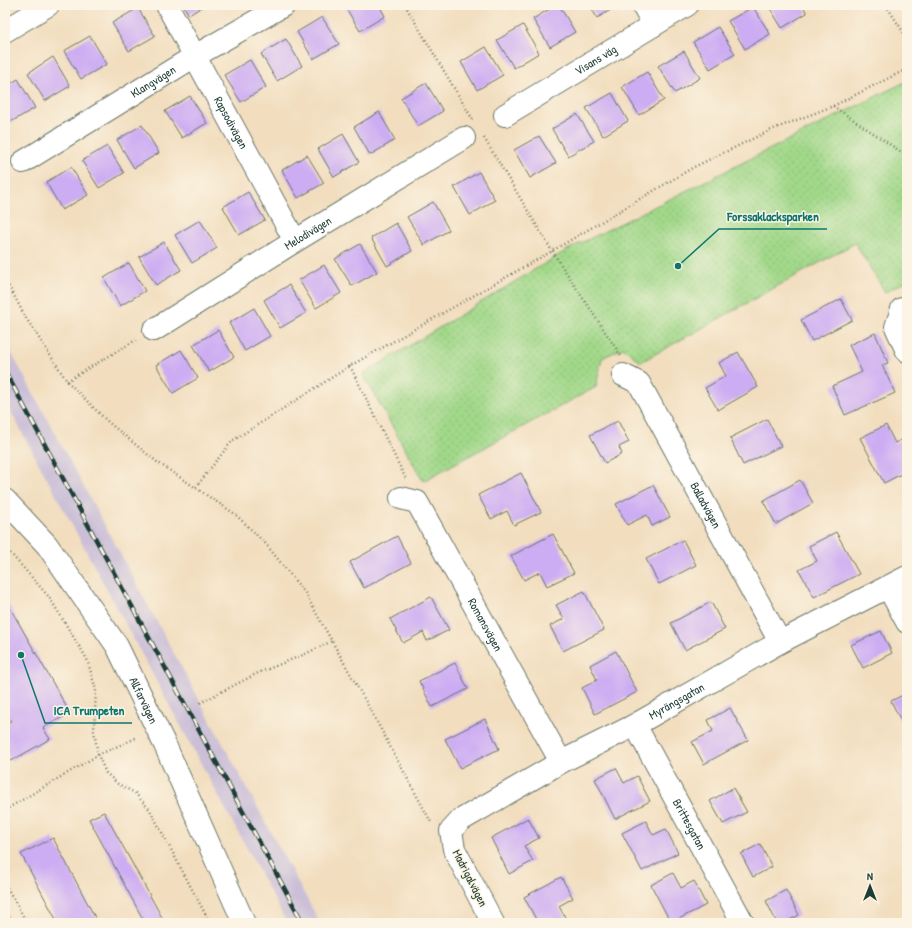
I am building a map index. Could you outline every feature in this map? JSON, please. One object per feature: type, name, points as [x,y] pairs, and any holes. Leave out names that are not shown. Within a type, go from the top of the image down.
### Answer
[{"type":"street","points":[[5,31],[48,5]]},
{"type":"street","name":"Rapsodivägen","points":[[167,5],[295,241]]},
{"type":"street","name":"Klangvägen","points":[[23,162],[194,56],[284,5]]},
{"type":"street","points":[[643,5],[654,25]]},
{"type":"street","name":"Visans väg","points":[[505,115],[687,5]]},
{"type":"street","name":"Melodivägen","points":[[154,330],[295,241],[472,134]]},
{"type":"street","points":[[902,309],[896,327],[907,350]]},
{"type":"street","name":"Balladvägen","points":[[622,366],[639,383],[780,642]]},
{"type":"street","name":"Allfarvägen","points":[[5,500],[47,545],[117,646],[165,745],[244,923]]},
{"type":"street","name":"Romansvägen","points":[[409,500],[562,762]]},
{"type":"street","name":"Myrängsgatan","points":[[451,831],[461,820],[474,811],[562,762],[635,725],[780,642],[907,577]]},
{"type":"street","points":[[888,587],[907,622]]},
{"type":"street","name":"Brittesgatan","points":[[635,725],[743,923]]},
{"type":"street","name":"Madrigalvägen","points":[[451,831],[454,849],[493,923]]},
{"type":"path","points":[[405,5],[472,134],[552,250],[622,366]]},
{"type":"path","points":[[886,5],[907,38]]},
{"type":"path","points":[[196,487],[232,442],[350,366],[694,167],[771,130],[833,106],[907,69]]},
{"type":"path","points":[[833,106],[907,156]]},
{"type":"path","points":[[5,279],[26,318],[66,381],[108,422],[144,452],[235,514],[265,543],[305,593],[434,827],[451,831]]},
{"type":"path","points":[[66,381],[154,330]]},
{"type":"path","points":[[350,366],[409,500]]},
{"type":"path","points":[[5,547],[49,597],[87,659],[96,690],[94,731],[98,755],[106,773],[118,784],[135,793],[150,810],[210,923]]},
{"type":"path","points":[[200,703],[258,673],[303,655],[332,641]]},
{"type":"path","points":[[5,810],[98,755],[136,738]]},
{"type":"path","points":[[5,884],[27,923]]},
{"type":"shaded area","points":[[5,341],[320,923],[287,923],[5,401]]},
{"type":"green space","points":[[907,81],[907,281],[885,292],[855,243],[641,362],[623,348],[602,358],[596,387],[423,481],[363,374],[567,250]]},
{"type":"building","points":[[183,5],[205,5],[189,15]]},
{"type":"building","points":[[344,5],[379,5],[385,16],[360,31]]},
{"type":"building","points":[[556,5],[559,5],[575,32],[550,47],[533,19]]},
{"type":"building","points":[[590,5],[619,5],[597,18]]},
{"type":"building","points":[[768,5],[802,5],[807,13],[782,28]]},
{"type":"building","points":[[753,7],[770,34],[745,49],[728,21]]},
{"type":"building","points":[[138,8],[155,36],[129,51],[112,23]]},
{"type":"building","points":[[322,17],[339,44],[313,59],[297,32]]},
{"type":"building","points":[[523,25],[539,53],[514,68],[497,40]]},
{"type":"building","points":[[718,27],[735,54],[710,69],[693,42]]},
{"type":"building","points":[[90,36],[107,64],[81,79],[64,51]]},
{"type":"building","points":[[286,39],[302,66],[277,81],[261,54]]},
{"type":"building","points":[[486,47],[503,75],[477,90],[461,62]]},
{"type":"building","points":[[684,51],[700,78],[675,93],[658,66]]},
{"type":"building","points":[[53,57],[70,86],[45,101],[28,73]]},
{"type":"building","points":[[250,60],[266,87],[241,102],[224,75]]},
{"type":"building","points":[[647,72],[664,100],[639,115],[622,87]]},
{"type":"building","points":[[18,79],[35,108],[9,123],[5,115],[5,87]]},
{"type":"building","points":[[426,83],[443,111],[418,126],[401,98]]},
{"type":"building","points":[[612,93],[628,121],[603,136],[586,108]]},
{"type":"building","points":[[190,96],[207,123],[182,138],[165,111]]},
{"type":"building","points":[[379,112],[395,140],[370,155],[354,127]]},
{"type":"building","points":[[577,114],[594,141],[568,156],[552,129]]},
{"type":"building","points":[[142,125],[159,153],[134,168],[117,140]]},
{"type":"building","points":[[343,134],[359,162],[334,177],[318,149]]},
{"type":"building","points":[[539,136],[556,163],[530,178],[514,150]]},
{"type":"building","points":[[107,146],[124,173],[99,188],[82,161]]},
{"type":"building","points":[[307,155],[324,183],[298,198],[282,170]]},
{"type":"building","points":[[71,167],[88,195],[62,210],[46,182]]},
{"type":"building","points":[[479,172],[495,200],[470,215],[454,187]]},
{"type":"building","points":[[248,192],[265,220],[239,235],[223,207]]},
{"type":"building","points":[[433,202],[449,230],[424,245],[407,217]]},
{"type":"building","points":[[200,220],[217,248],[192,263],[175,235]]},
{"type":"building","points":[[396,223],[412,251],[387,266],[371,238]]},
{"type":"building","points":[[164,242],[181,270],[156,285],[139,257]]},
{"type":"building","points":[[360,244],[377,272],[352,286],[335,259]]},
{"type":"building","points":[[129,263],[145,291],[120,306],[104,278]]},
{"type":"building","points":[[324,265],[341,293],[316,308],[299,280]]},
{"type":"building","points":[[289,285],[306,313],[280,328],[264,300]]},
{"type":"building","points":[[841,299],[852,320],[812,341],[801,320]]},
{"type":"building","points":[[254,308],[270,336],[245,351],[229,323]]},
{"type":"building","points":[[218,330],[234,357],[209,372],[193,345]]},
{"type":"building","points":[[875,333],[888,363],[882,365],[895,393],[845,415],[832,386],[862,372],[849,345]]},
{"type":"building","points":[[181,350],[198,378],[173,393],[156,365]]},
{"type":"building","points":[[738,352],[758,387],[718,410],[705,388],[726,376],[719,363]]},
{"type":"building","points":[[767,419],[781,446],[743,465],[730,438]]},
{"type":"building","points":[[618,421],[629,442],[619,447],[622,454],[605,463],[590,435]]},
{"type":"building","points":[[886,425],[895,443],[907,437],[907,471],[884,483],[860,438]]},
{"type":"building","points":[[521,473],[541,512],[514,525],[507,511],[491,519],[478,495]]},
{"type":"building","points":[[800,480],[813,503],[776,524],[763,501]]},
{"type":"building","points":[[653,485],[670,517],[652,526],[647,515],[627,525],[616,504]]},
{"type":"building","points":[[836,532],[859,574],[814,597],[799,570],[817,561],[809,546]]},
{"type":"building","points":[[553,534],[574,573],[547,586],[540,572],[524,580],[511,556]]},
{"type":"building","points":[[397,536],[411,563],[364,588],[350,562]]},
{"type":"building","points":[[683,540],[696,565],[659,584],[646,559]]},
{"type":"building","points":[[584,591],[604,630],[563,651],[550,626],[564,619],[556,605]]},
{"type":"building","points":[[431,597],[449,630],[427,641],[423,632],[403,643],[390,619]]},
{"type":"building","points":[[5,599],[70,713],[43,728],[50,739],[11,761],[5,750],[5,725],[11,721],[5,711]]},
{"type":"building","points":[[711,602],[725,629],[685,650],[671,623]]},
{"type":"building","points":[[881,631],[892,653],[863,668],[851,645]]},
{"type":"building","points":[[616,651],[637,692],[595,714],[582,688],[597,680],[590,665]]},
{"type":"building","points":[[455,663],[468,689],[432,707],[419,681]]},
{"type":"building","points":[[907,693],[907,721],[902,723],[891,701]]},
{"type":"building","points":[[730,708],[748,740],[704,764],[692,742],[713,731],[708,720]]},
{"type":"building","points":[[485,719],[499,749],[460,768],[445,739]]},
{"type":"building","points":[[616,768],[624,783],[637,776],[650,801],[615,819],[595,779]]},
{"type":"building","points":[[733,788],[747,812],[723,824],[710,801]]},
{"type":"building","points":[[104,812],[165,923],[145,923],[89,819]]},
{"type":"building","points":[[528,818],[539,838],[524,846],[533,861],[509,874],[491,838]]},
{"type":"building","points":[[646,821],[653,835],[666,829],[678,853],[642,871],[622,833]]},
{"type":"building","points":[[53,838],[98,923],[58,923],[21,854]]},
{"type":"building","points":[[760,844],[772,867],[753,877],[741,854]]},
{"type":"building","points":[[673,873],[681,888],[694,881],[706,905],[671,923],[651,885]]},
{"type":"building","points":[[561,877],[573,898],[559,906],[568,923],[538,923],[524,897]]},
{"type":"building","points":[[786,890],[799,915],[784,923],[777,923],[766,901]]},
{"type":"building","points":[[5,909],[12,923],[5,923]]},
{"type":"railway","points":[[5,371],[303,923]]},
{"type":"place","name":"Forssaklacksparken","points":[[678,266]]},
{"type":"place","name":"ICA Trumpeten","points":[[21,655]]}]
